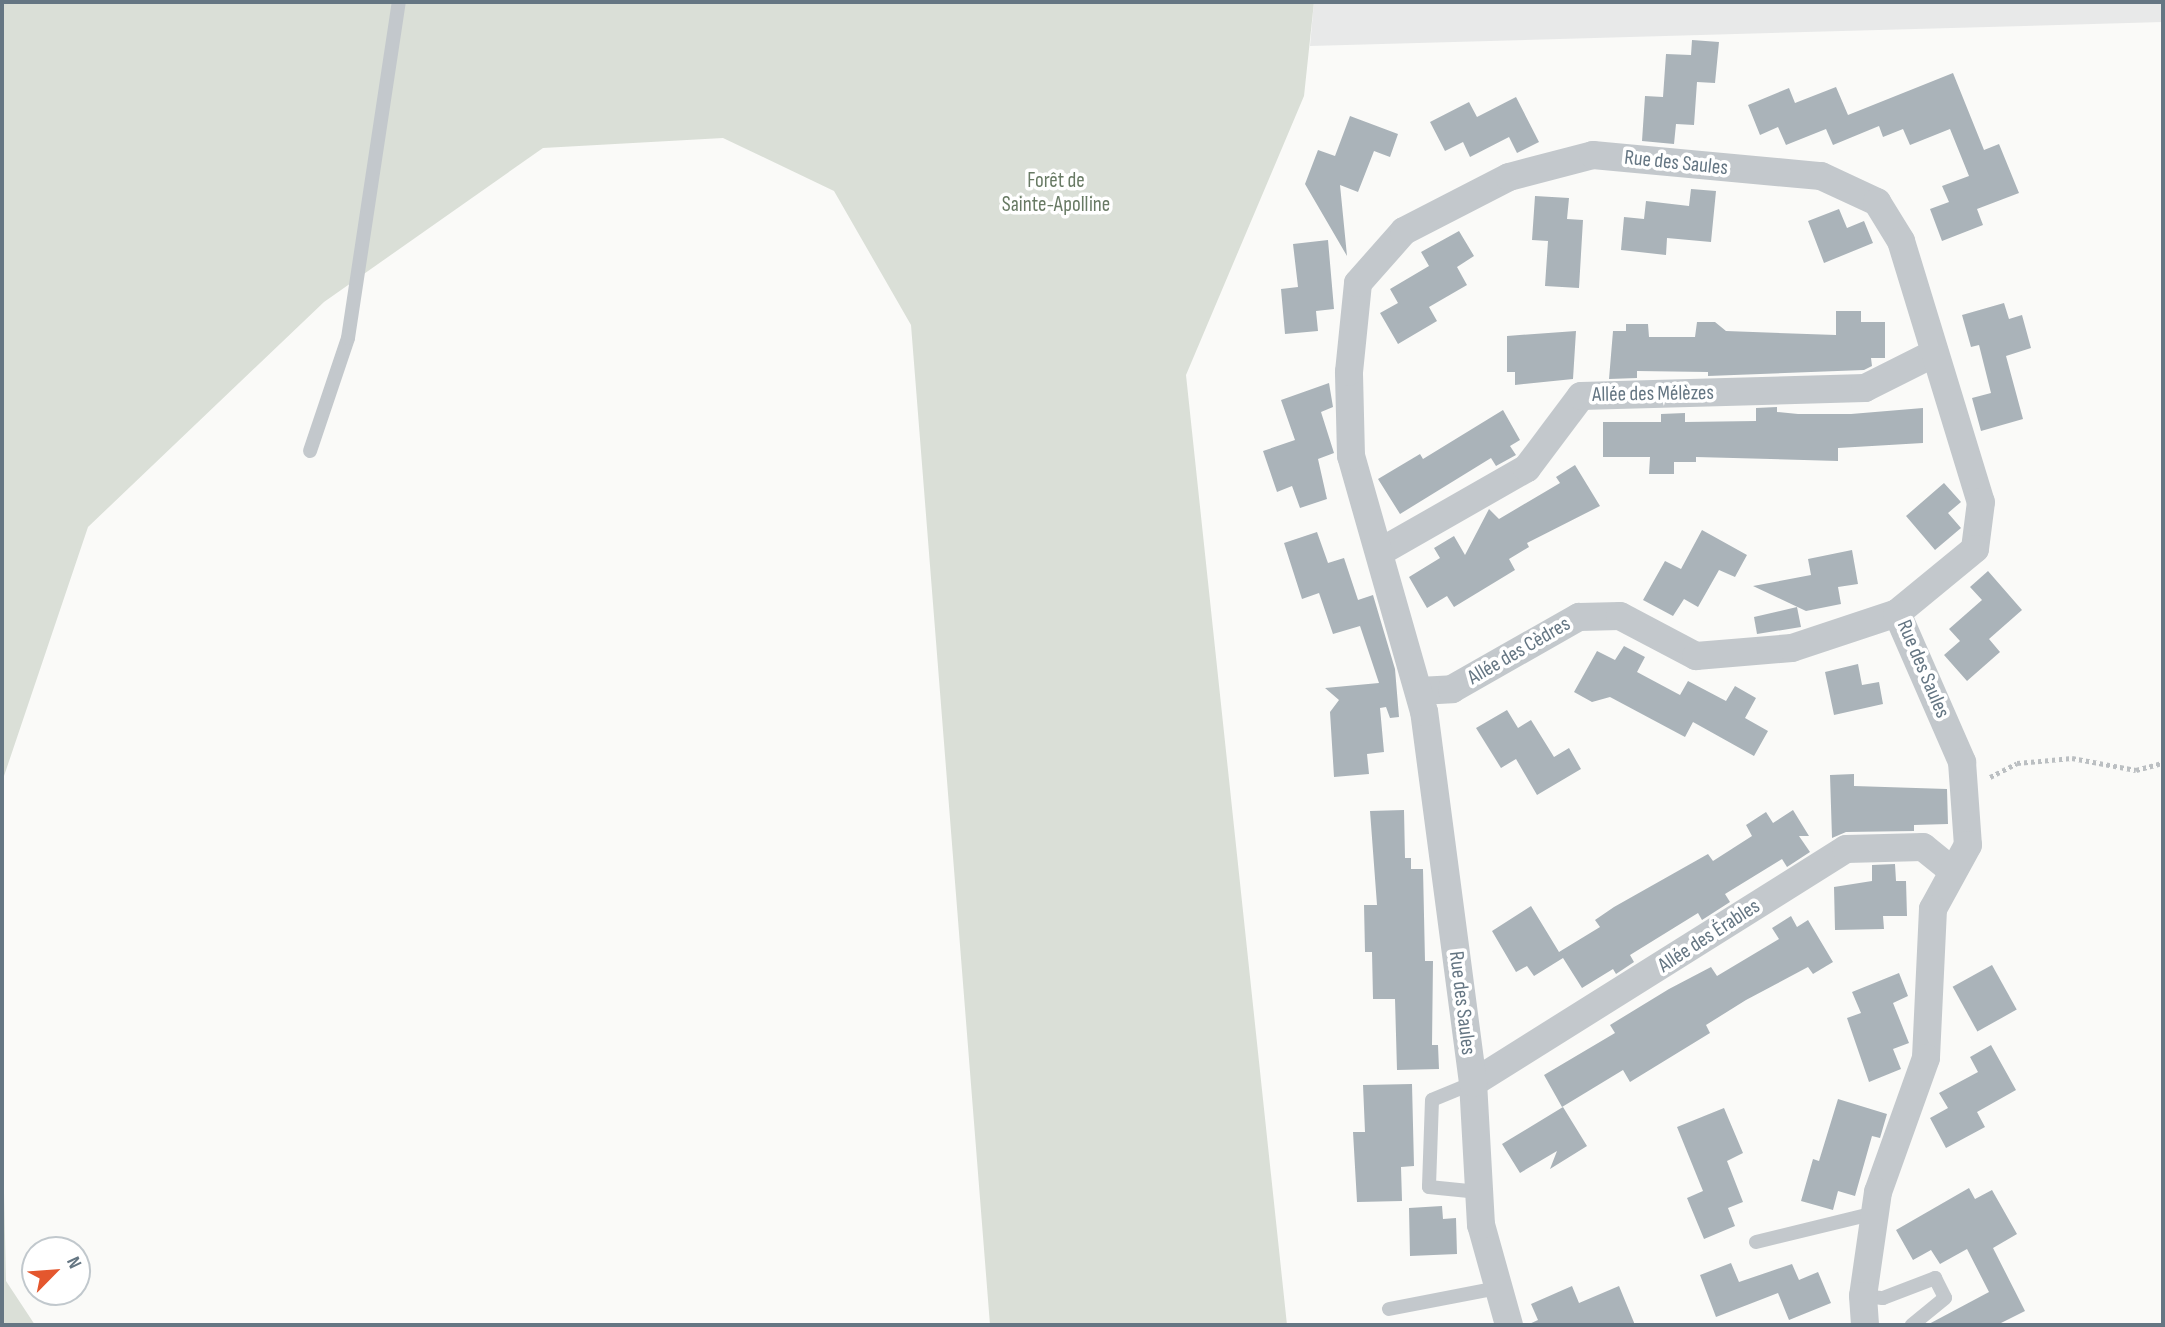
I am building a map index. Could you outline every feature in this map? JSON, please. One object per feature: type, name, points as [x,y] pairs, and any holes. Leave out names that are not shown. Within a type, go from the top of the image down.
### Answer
[{"type":"street","name":"Rue des Saules","points":[[1509,1325],[1481,1226],[1473,1083],[1419,691],[1350,456],[1349,372],[1358,283],[1404,230],[1509,177],[1593,155],[1821,176],[1877,202],[1902,241],[1981,502],[1975,549],[1897,613],[1962,762],[1968,845],[1933,909],[1926,1058],[1878,1192],[1863,1296],[1865,1325]]},
{"type":"street","name":"Allée des Mélèzes","points":[[1380,552],[1527,468],[1580,396],[1865,388],[1935,353]]},
{"type":"street","name":"Allée des Cèdres","points":[[1419,691],[1452,689],[1579,617],[1619,616],[1696,656],[1792,648],[1897,613]]},
{"type":"street","name":"Allée des Érables","points":[[1473,1083],[1846,849],[1923,847],[1953,871]]},
{"type":"lane","points":[[310,451],[348,338],[399,2]]},
{"type":"lane","points":[[1473,1083],[1432,1100],[1429,1187],[1479,1192]]},
{"type":"lane","points":[[1756,1242],[1875,1213]]},
{"type":"lane","points":[[1863,1296],[1884,1298],[1935,1278],[1945,1298],[1912,1325]]},
{"type":"lane","points":[[1389,1309],[1497,1288]]},
{"type":"path","points":[[1964,790],[2017,763],[2072,758],[2136,770],[2163,763]]},
{"type":"shaded area","points":[[1314,2],[2163,2],[2163,22],[1310,46]]},
{"type":"green space","name":"Forêt de Sainte-Apolline","points":[[2,2],[1314,2],[1304,96],[1186,375],[1287,1325],[990,1325],[911,325],[834,191],[723,138],[543,148],[324,302],[88,527],[2,782]]},
{"type":"green space","points":[[2,1103],[6,1281],[35,1325],[2,1325]]},
{"type":"building","points":[[1692,40],[1719,42],[1715,83],[1697,82],[1694,125],[1676,124],[1674,144],[1642,141],[1645,96],[1663,97],[1666,54],[1691,55]]},
{"type":"building","points":[[1953,73],[1984,150],[1999,144],[2019,193],[1977,209],[1983,225],[1942,241],[1930,209],[1949,202],[1942,186],[1969,176],[1950,129],[1910,145],[1903,129],[1883,137],[1879,126],[1833,145],[1826,129],[1786,145],[1778,127],[1760,135],[1748,105],[1789,88],[1795,103],[1836,87],[1848,115]]},
{"type":"building","points":[[1516,97],[1539,142],[1517,153],[1509,137],[1470,157],[1463,142],[1445,151],[1430,122],[1469,102],[1477,117]]},
{"type":"building","points":[[1350,116],[1398,134],[1390,157],[1374,151],[1358,192],[1340,185],[1347,256],[1305,184],[1318,150],[1335,156]]},
{"type":"building","points":[[1691,189],[1716,191],[1711,242],[1667,238],[1666,255],[1621,250],[1624,217],[1644,219],[1646,201],[1689,206]]},
{"type":"building","points":[[1535,196],[1569,198],[1567,219],[1583,220],[1579,288],[1545,286],[1548,241],[1532,240]]},
{"type":"building","points":[[1839,209],[1847,228],[1864,221],[1873,243],[1824,263],[1808,221]]},
{"type":"building","points":[[1459,231],[1474,256],[1457,267],[1467,285],[1429,307],[1437,321],[1398,344],[1380,313],[1398,303],[1390,289],[1429,266],[1421,252]]},
{"type":"building","points":[[1328,240],[1334,309],[1316,311],[1318,331],[1285,334],[1281,289],[1298,287],[1293,244]]},
{"type":"building","points":[[2004,303],[2009,319],[2022,315],[2031,348],[2006,356],[2023,419],[1981,431],[1972,398],[1991,393],[1979,345],[1971,347],[1962,315]]},
{"type":"building","points":[[1836,311],[1861,311],[1861,322],[1885,322],[1885,358],[1871,358],[1872,366],[1864,370],[1708,376],[1708,372],[1637,371],[1637,378],[1609,379],[1613,331],[1626,331],[1626,324],[1648,324],[1649,337],[1695,337],[1697,322],[1715,322],[1726,331],[1836,335]]},
{"type":"building","points":[[1576,331],[1573,379],[1515,385],[1515,372],[1507,372],[1507,336]]},
{"type":"building","points":[[1329,383],[1333,407],[1321,412],[1334,453],[1318,459],[1327,499],[1300,508],[1292,486],[1277,492],[1263,451],[1295,440],[1281,400]]},
{"type":"building","points":[[1777,407],[1777,412],[1798,414],[1851,414],[1923,408],[1923,443],[1838,448],[1838,461],[1696,457],[1696,462],[1674,462],[1674,474],[1649,474],[1650,457],[1603,457],[1603,422],[1661,422],[1661,414],[1685,413],[1685,422],[1756,421],[1756,408]]},
{"type":"building","points":[[1503,410],[1520,440],[1510,446],[1516,455],[1496,466],[1491,458],[1400,514],[1378,479],[1420,454],[1423,459]]},
{"type":"building","points":[[1575,465],[1600,506],[1527,543],[1529,547],[1509,559],[1515,570],[1454,607],[1447,596],[1427,608],[1409,577],[1440,558],[1434,548],[1454,536],[1465,555],[1489,509],[1499,519],[1560,483],[1556,477]]},
{"type":"building","points":[[1944,483],[1961,502],[1948,513],[1961,528],[1935,550],[1906,516]]},
{"type":"building","points":[[1702,530],[1747,555],[1735,577],[1719,570],[1698,607],[1684,599],[1673,616],[1643,600],[1665,561],[1681,569]]},
{"type":"building","points":[[1317,532],[1328,563],[1344,558],[1358,600],[1373,595],[1395,669],[1399,717],[1390,718],[1386,707],[1380,708],[1384,752],[1367,754],[1369,774],[1334,777],[1330,712],[1339,700],[1325,688],[1379,683],[1360,626],[1333,634],[1319,593],[1302,599],[1284,543]]},
{"type":"building","points":[[1852,550],[1858,584],[1838,587],[1841,604],[1806,611],[1753,586],[1811,575],[1808,559]]},
{"type":"building","points":[[1988,571],[2022,610],[1989,639],[2000,652],[1967,681],[1944,655],[1960,641],[1949,629],[1982,600],[1970,587]]},
{"type":"building","points":[[1797,607],[1801,627],[1757,634],[1754,617]]},
{"type":"building","points":[[1624,646],[1645,657],[1637,672],[1680,695],[1688,681],[1726,701],[1735,686],[1756,698],[1745,718],[1768,731],[1754,756],[1693,722],[1685,737],[1610,697],[1592,702],[1574,692],[1597,651],[1615,660]]},
{"type":"building","points":[[1858,664],[1862,685],[1879,682],[1883,704],[1834,715],[1825,672]]},
{"type":"building","points":[[1507,710],[1518,728],[1531,720],[1554,757],[1569,748],[1581,769],[1537,795],[1516,759],[1501,768],[1476,728]]},
{"type":"building","points":[[1854,774],[1854,786],[1947,789],[1948,824],[1914,825],[1914,831],[1846,832],[1832,838],[1830,775]]},
{"type":"building","points":[[1404,810],[1405,858],[1411,858],[1411,869],[1423,869],[1425,961],[1433,961],[1432,1045],[1438,1045],[1439,1069],[1397,1070],[1395,999],[1373,999],[1372,952],[1365,952],[1364,905],[1377,905],[1370,811]]},
{"type":"building","points":[[1793,810],[1809,836],[1799,836],[1810,852],[1787,867],[1782,859],[1725,894],[1730,902],[1702,920],[1698,913],[1630,955],[1634,962],[1616,974],[1613,969],[1582,988],[1563,958],[1534,976],[1527,966],[1516,972],[1492,931],[1531,906],[1559,952],[1600,927],[1595,920],[1614,907],[1708,854],[1713,861],[1752,836],[1746,825],[1766,812],[1773,823]]},
{"type":"building","points":[[1895,864],[1896,881],[1906,881],[1907,916],[1883,916],[1884,929],[1835,930],[1834,887],[1872,881],[1872,865]]},
{"type":"building","points":[[1791,916],[1797,927],[1808,920],[1833,962],[1813,974],[1808,967],[1746,1000],[1706,1025],[1710,1033],[1630,1082],[1623,1070],[1562,1107],[1544,1075],[1615,1033],[1610,1025],[1669,989],[1711,967],[1717,976],[1779,939],[1772,928]]},
{"type":"building","points":[[1992,965],[2017,1010],[1977,1031],[1953,987]]},
{"type":"building","points":[[1899,973],[1908,996],[1893,1003],[1909,1043],[1893,1049],[1901,1069],[1869,1082],[1847,1018],[1861,1013],[1852,992]]},
{"type":"building","points":[[1991,1045],[2016,1090],[1977,1112],[1985,1127],[1946,1148],[1930,1118],[1948,1108],[1939,1093],[1978,1072],[1970,1057]]},
{"type":"building","points":[[1412,1084],[1414,1166],[1401,1167],[1402,1201],[1357,1202],[1353,1132],[1365,1132],[1363,1085]]},
{"type":"building","points":[[1838,1099],[1887,1114],[1880,1138],[1872,1136],[1855,1196],[1838,1191],[1833,1210],[1801,1201],[1813,1159],[1819,1161]]},
{"type":"building","points":[[1563,1107],[1587,1146],[1550,1169],[1557,1151],[1520,1173],[1502,1144]]},
{"type":"building","points":[[1724,1108],[1743,1153],[1727,1161],[1743,1202],[1728,1208],[1735,1226],[1704,1239],[1687,1198],[1703,1191],[1677,1127]]},
{"type":"building","points":[[1969,1188],[1975,1199],[1992,1190],[2017,1234],[1993,1248],[2025,1311],[1997,1325],[1927,1325],[1989,1292],[1967,1249],[1940,1264],[1931,1250],[1913,1260],[1896,1230]]},
{"type":"building","points":[[1442,1206],[1443,1219],[1456,1218],[1457,1254],[1410,1256],[1409,1208]]},
{"type":"building","points":[[1731,1263],[1739,1282],[1792,1264],[1799,1280],[1818,1272],[1831,1303],[1789,1320],[1778,1293],[1716,1317],[1700,1275]]},
{"type":"building","points":[[1572,1286],[1579,1303],[1619,1286],[1635,1325],[1527,1325],[1538,1320],[1531,1304]]}]
